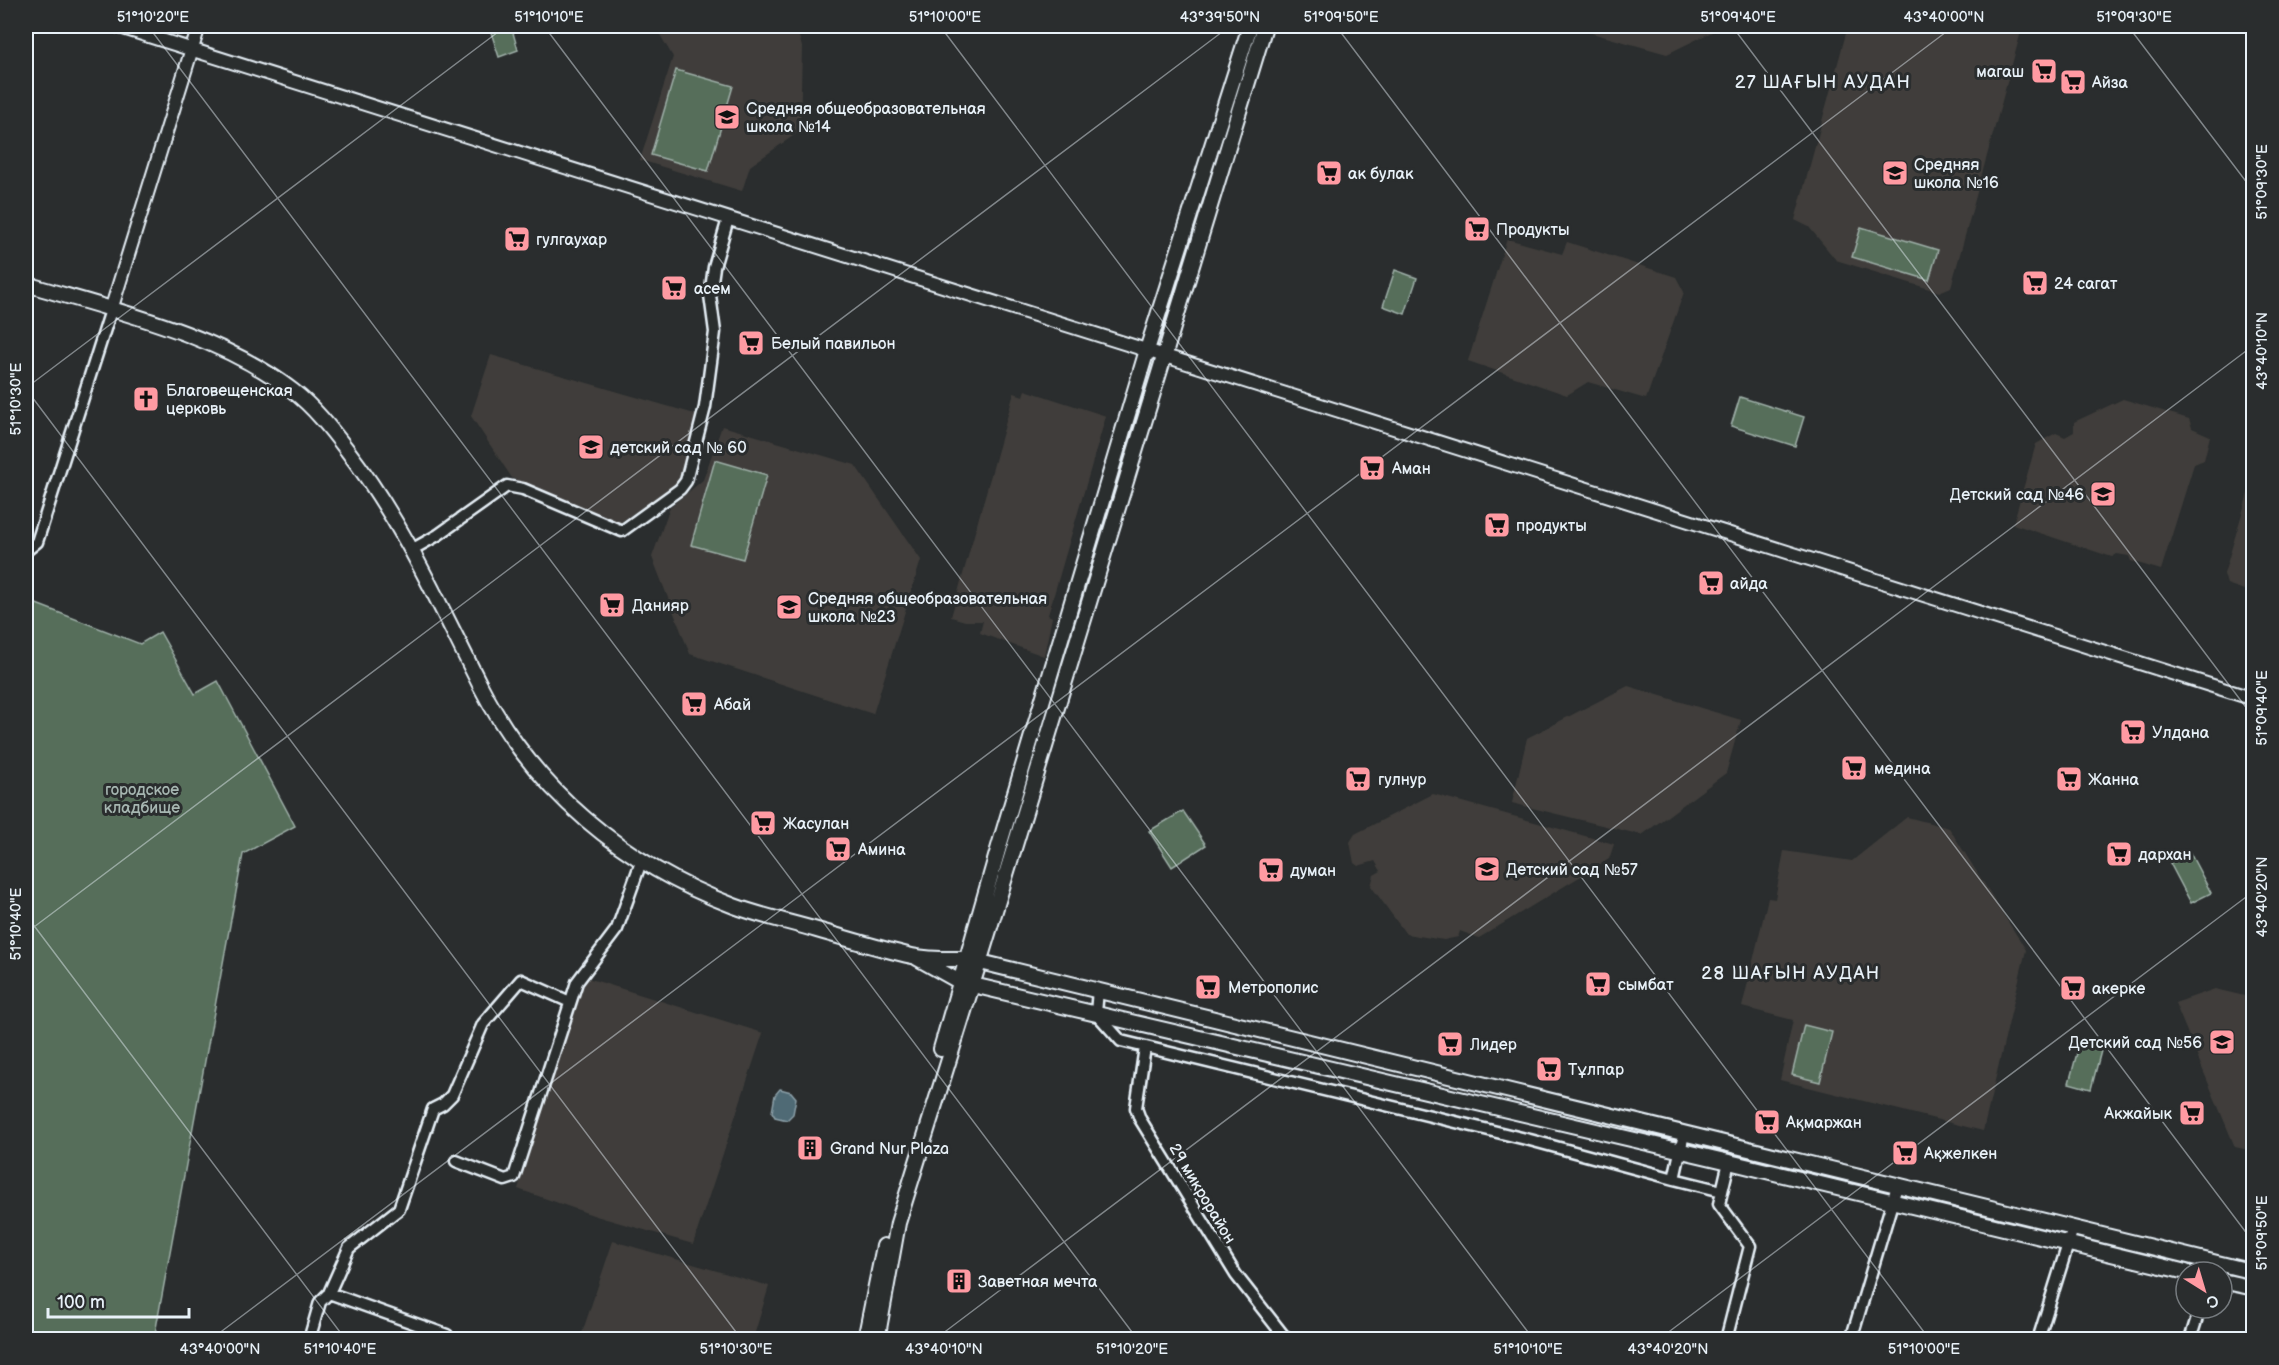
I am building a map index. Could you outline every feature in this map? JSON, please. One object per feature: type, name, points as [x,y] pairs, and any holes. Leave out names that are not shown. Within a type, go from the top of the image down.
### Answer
[{"type":"main road","points":[[973,961],[994,861],[1147,350],[1250,26]]},
{"type":"main road","points":[[865,1340],[887,1233],[905,1185],[1265,26]]},
{"type":"main road","points":[[26,284],[182,333],[255,365],[294,392],[324,420],[369,479],[413,549],[504,730],[535,769],[578,814],[641,862],[737,908],[915,957],[973,961],[1098,990],[2073,1228],[2185,1260]]},
{"type":"main road","points":[[915,957],[966,983],[1680,1150],[2174,1269]]},
{"type":"main road","points":[[877,1340],[905,1185]]},
{"type":"main road","points":[[2234,1270],[2253,1272]]},
{"type":"main road","points":[[2234,1284],[2253,1288]]},
{"type":"street","points":[[117,26],[2253,699]]},
{"type":"street","points":[[26,551],[37,542],[199,26]]},
{"type":"street","points":[[413,549],[438,535],[507,486],[523,489],[622,531],[680,489],[686,481],[705,406],[715,332],[710,295],[714,267],[728,219]]},
{"type":"street","points":[[456,1161],[505,1180],[514,1177],[577,982],[617,929],[641,862]]},
{"type":"street","points":[[309,1340],[320,1302],[329,1293],[352,1244],[394,1215],[399,1209],[433,1109],[443,1104],[452,1095],[483,1024],[521,980],[570,1002]]},
{"type":"street","points":[[1098,990],[1096,1013],[1121,1041],[1530,1140],[1722,1191]]},
{"type":"street","name":"29 микрорайон","points":[[1145,1047],[1136,1108],[1140,1119],[1236,1275],[1287,1340]]},
{"type":"street","points":[[1674,1179],[1684,1134]]},
{"type":"street","points":[[1726,1340],[1750,1246],[1719,1204],[1730,1162]]},
{"type":"street","points":[[1851,1340],[1897,1186]]},
{"type":"street","points":[[2038,1340],[2073,1228]]},
{"type":"street","points":[[329,1293],[450,1338]]},
{"type":"street","points":[[2190,1340],[2196,1320]]},
{"type":"shaded area","name":"Cредняя общеобразовательная школа №14","points":[[655,26],[796,26],[802,47],[800,131],[750,166],[742,191],[640,160],[673,57]]},
{"type":"shaded area","points":[[1579,26],[1724,26],[1667,54],[1581,30]]},
{"type":"shaded area","name":"Средняя школа №16","points":[[1848,26],[2021,26],[2022,28],[1951,287],[1939,292],[1836,260],[1809,227],[1795,220]]},
{"type":"shaded area","points":[[1507,239],[1562,254],[1567,242],[1676,277],[1684,292],[1646,399],[1588,382],[1567,395],[1468,361]]},
{"type":"shaded area","name":"детский сад № 60","points":[[491,355],[698,415],[682,479],[618,524],[512,478],[471,416]]},
{"type":"shaded area","points":[[1025,390],[1106,416],[1048,615],[1052,617],[1044,656],[980,633],[983,621],[965,621],[951,617],[1014,393],[1023,396]]},
{"type":"shaded area","name":"Детский сад №46","points":[[2123,399],[2189,419],[2192,428],[2210,436],[2204,460],[2194,464],[2161,570],[2131,561],[2129,556],[2117,554],[2112,557],[2013,524],[2036,444],[2056,433],[2065,437],[2074,432],[2074,422]]},
{"type":"shaded area","name":"Средняя общеобразовательная школа №23","points":[[722,426],[855,465],[921,560],[873,714],[690,654],[652,557],[670,507],[703,480]]},
{"type":"shaded area","points":[[2253,477],[2253,593],[2227,584],[2224,574]]},
{"type":"shaded area","points":[[1628,686],[1741,720],[1726,773],[1642,835],[1512,803],[1527,738]]},
{"type":"shaded area","name":"Детский сад №57","points":[[1433,794],[1614,844],[1609,859],[1479,938],[1460,931],[1458,937],[1444,940],[1406,934],[1371,886],[1374,875],[1381,871],[1375,861],[1358,866],[1354,863],[1350,842],[1355,834]]},
{"type":"shaded area","points":[[1907,817],[1949,828],[2026,950],[1983,1131],[1780,1080],[1793,1020],[1742,1007],[1768,898],[1775,899],[1784,851],[1852,861]]},
{"type":"shaded area","points":[[584,977],[763,1033],[693,1244],[596,1216],[518,1189]]},
{"type":"shaded area","name":"Детский сад №56","points":[[2215,989],[2253,998],[2253,1151],[2235,1147],[2175,1003]]},
{"type":"shaded area","points":[[613,1241],[769,1286],[753,1339],[580,1339]]},
{"type":"green space","points":[[489,26],[511,26],[518,50],[499,57]]},
{"type":"green space","points":[[676,70],[733,86],[708,171],[651,155]]},
{"type":"green space","points":[[1861,227],[1938,250],[1929,280],[1852,257]]},
{"type":"green space","points":[[1395,270],[1417,278],[1405,314],[1383,306]]},
{"type":"green space","points":[[1740,397],[1804,417],[1795,446],[1731,426]]},
{"type":"green space","points":[[715,460],[767,475],[743,559],[691,545]]},
{"type":"green space","name":"городское кладбище","points":[[26,600],[140,644],[160,632],[195,694],[218,681],[295,826],[243,854],[154,1339],[26,1339]]},
{"type":"green space","points":[[1183,811],[1206,845],[1172,867],[1149,831]]},
{"type":"green space","points":[[2190,853],[2211,893],[2191,903],[2170,863]]},
{"type":"green space","points":[[1804,1025],[1832,1032],[1820,1082],[1792,1075]]},
{"type":"green space","points":[[2080,1042],[2102,1047],[2091,1089],[2069,1083]]},
{"type":"water","points":[[780,1089],[791,1092],[796,1098],[793,1114],[787,1120],[775,1117],[772,1112],[775,1095]]},
{"type":"place","name":"магаш","points":[[2044,71]]},
{"type":"place","name":"Айза","points":[[2073,82]]},
{"type":"place","name":"Cредняя общеобразовательная школа №14","points":[[727,117]]},
{"type":"place","name":"ак булак","points":[[1329,173]]},
{"type":"place","name":"Средняя школа №16","points":[[1895,173]]},
{"type":"place","name":"Продукты","points":[[1477,229]]},
{"type":"place","name":"гулгаухар","points":[[517,239]]},
{"type":"place","name":"24 сагат","points":[[2035,283]]},
{"type":"place","name":"асем","points":[[674,288]]},
{"type":"place","name":"Белый павильон","points":[[751,343]]},
{"type":"place","name":"Благовещенская церковь","points":[[146,399]]},
{"type":"place","name":"детский сад № 60","points":[[591,447]]},
{"type":"place","name":"Аман","points":[[1372,468]]},
{"type":"place","name":"Детский сад №46","points":[[2103,494]]},
{"type":"place","name":"продукты","points":[[1497,525]]},
{"type":"place","name":"айда","points":[[1711,583]]},
{"type":"place","name":"Данияр","points":[[612,605]]},
{"type":"place","name":"Средняя общеобразовательная школа №23","points":[[789,607]]},
{"type":"place","name":"Абай","points":[[694,704]]},
{"type":"place","name":"Улдана","points":[[2133,732]]},
{"type":"place","name":"медина","points":[[1854,768]]},
{"type":"place","name":"гулнур","points":[[1358,779]]},
{"type":"place","name":"Жанна","points":[[2069,779]]},
{"type":"place","name":"Жасулан","points":[[763,823]]},
{"type":"place","name":"Амина","points":[[838,849]]},
{"type":"place","name":"дархан","points":[[2119,854]]},
{"type":"place","name":"Детский сад №57","points":[[1487,869]]},
{"type":"place","name":"думан","points":[[1271,870]]},
{"type":"place","name":"сымбат","points":[[1598,984]]},
{"type":"place","name":"Метрополис","points":[[1208,987]]},
{"type":"place","name":"акерке","points":[[2073,988]]},
{"type":"place","name":"Детский сад №56","points":[[2222,1042]]},
{"type":"place","name":"Лидер","points":[[1450,1044]]},
{"type":"place","name":"Тұлпар","points":[[1549,1069]]},
{"type":"place","name":"Акжайык","points":[[2192,1113]]},
{"type":"place","name":"Ақмаржан","points":[[1767,1122]]},
{"type":"place","name":"Grand Nur Plaza","points":[[810,1148]]},
{"type":"place","name":"Ақжелкен","points":[[1905,1153]]},
{"type":"place","name":"Заветная мечта","points":[[959,1281]]},
{"type":"district","name":"27 ШАҒЫН АУДАН","points":[[1823,82]]},
{"type":"district","name":"28 ШАҒЫН АУДАН","points":[[1791,973]]}]
